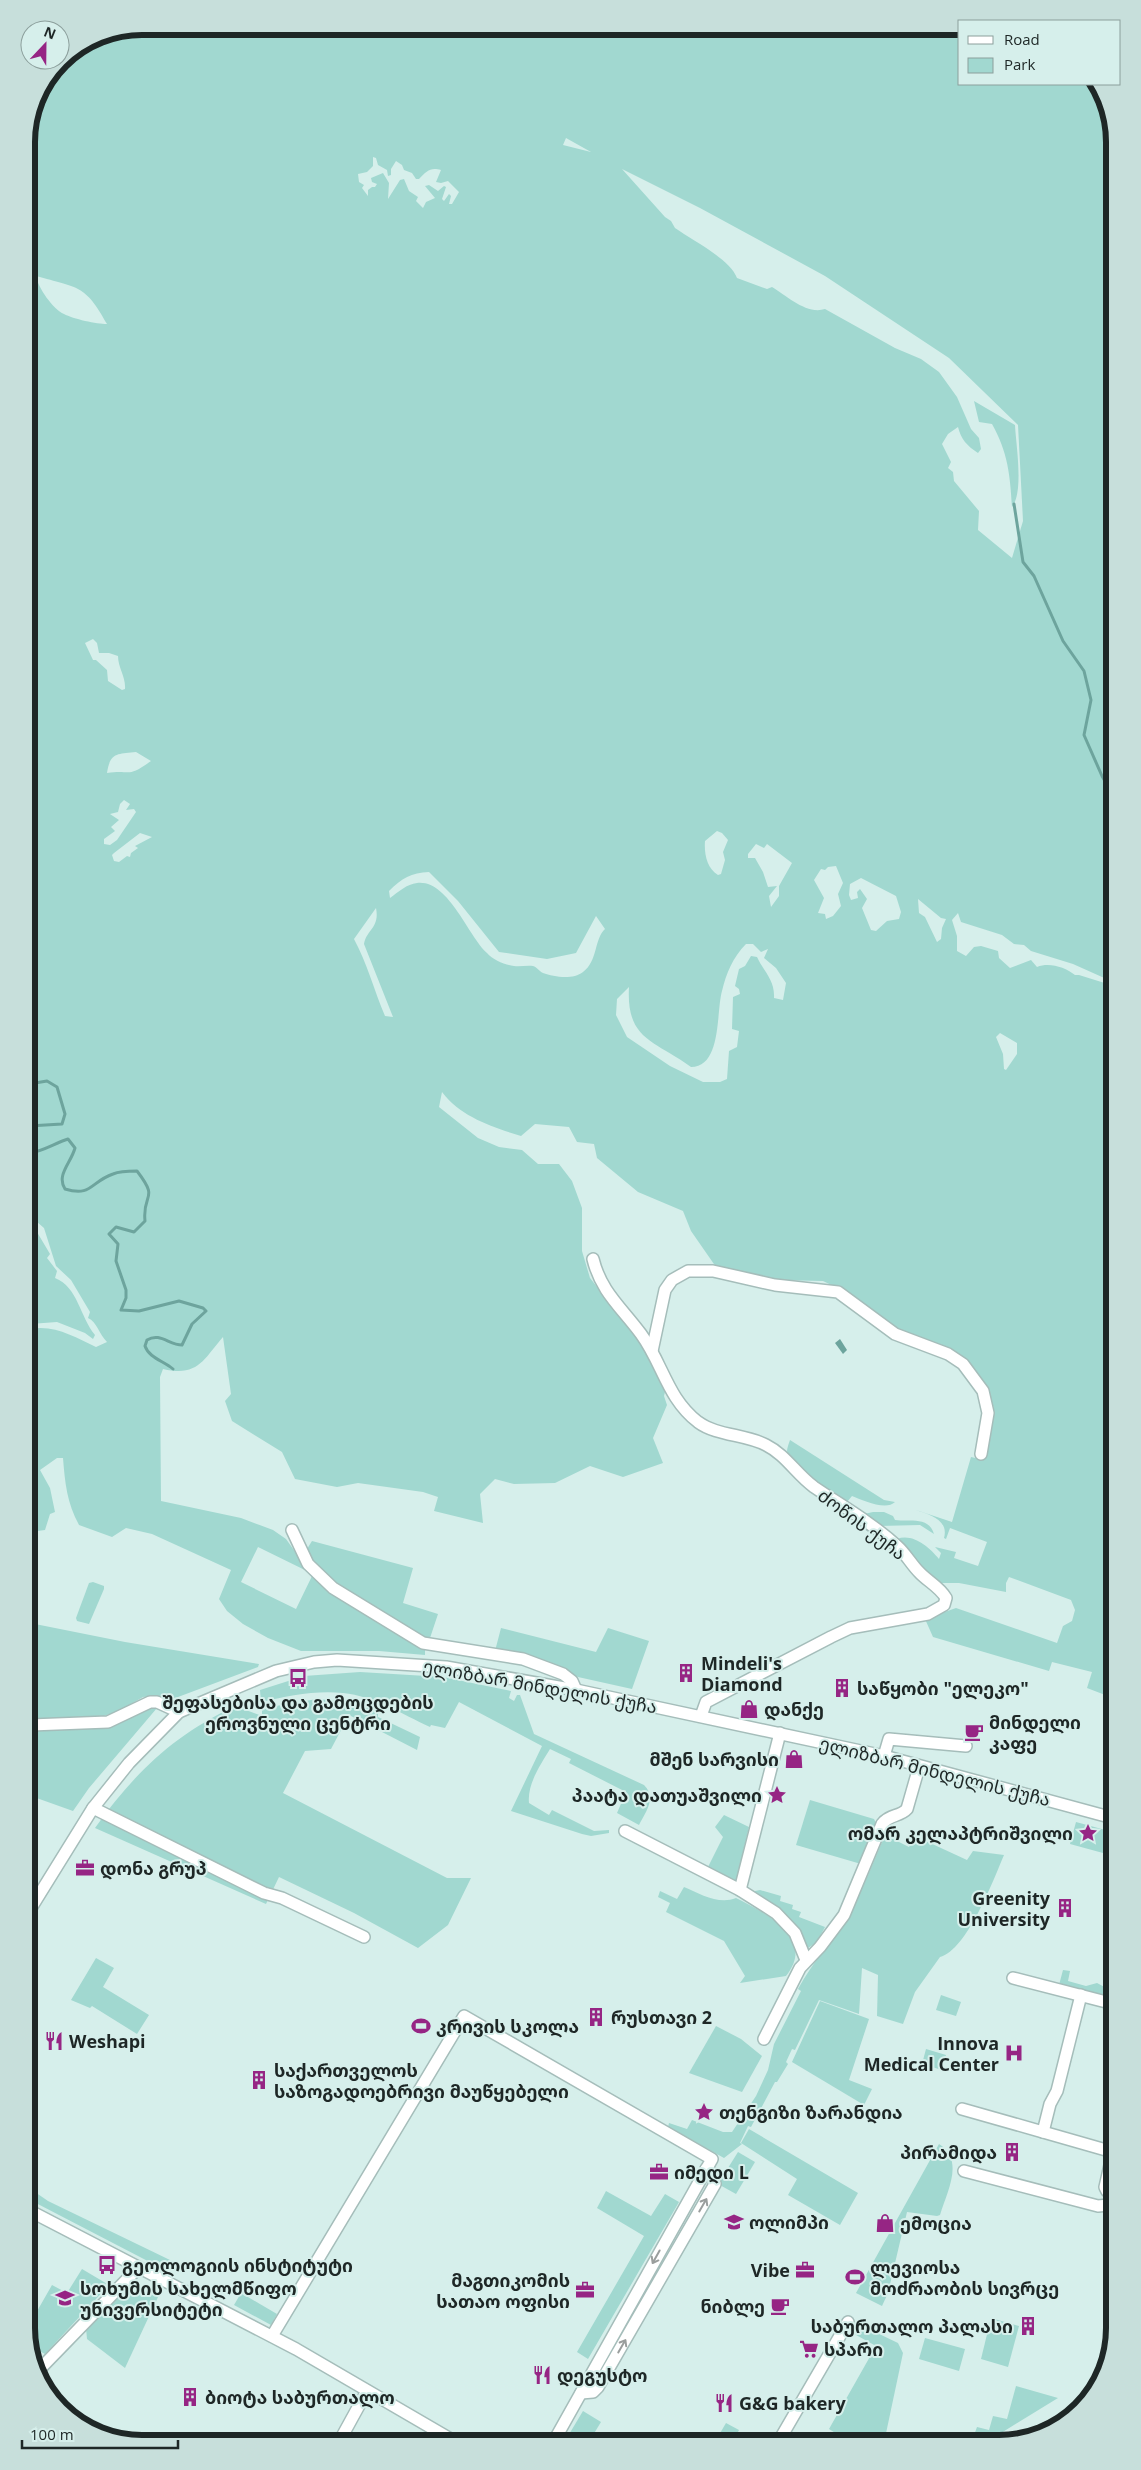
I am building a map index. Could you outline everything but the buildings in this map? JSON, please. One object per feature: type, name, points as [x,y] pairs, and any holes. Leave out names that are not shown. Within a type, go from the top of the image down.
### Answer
[{"type":"street","name":"ძოწის ქუჩა","points":[[593,1259],[597,1277],[608,1296],[629,1317],[652,1351],[665,1383],[686,1411],[706,1428],[765,1444],[781,1453],[813,1486],[838,1501],[897,1545],[918,1571],[946,1598],[944,1605],[928,1614],[850,1628],[831,1636],[706,1702],[701,1716]]},
{"type":"street","points":[[652,1351],[665,1290],[672,1280],[688,1271],[713,1271],[775,1285],[838,1292],[895,1334],[948,1354],[963,1364],[983,1391],[988,1413],[981,1454]]},
{"type":"street","points":[[292,1530],[308,1564],[334,1588],[423,1643],[523,1659],[563,1674],[572,1682],[576,1690]]},
{"type":"street","name":"ელიზბარ მინდელის ქუჩა","points":[[35,1902],[93,1808],[129,1764],[179,1712],[276,1671],[314,1662],[337,1660],[446,1667],[576,1690],[884,1756],[918,1767],[1106,1816]]},
{"type":"street","points":[[35,1725],[108,1722],[150,1702],[157,1702],[179,1712]]},
{"type":"street","points":[[740,1890],[780,1733]]},
{"type":"street","points":[[884,1756],[889,1739],[966,1746]]},
{"type":"street","points":[[764,2039],[793,1980],[806,1960],[820,1947],[844,1915],[885,1819],[904,1813],[907,1808],[918,1767]]},
{"type":"street","points":[[93,1808],[264,1893],[282,1898],[364,1937]]},
{"type":"street","points":[[625,1831],[740,1890],[786,1922],[795,1933],[806,1960]]},
{"type":"street","points":[[1013,1978],[1106,2002]]},
{"type":"street","points":[[1043,2132],[1050,2104],[1057,2092],[1081,1995]]},
{"type":"street","points":[[272,2336],[464,2016],[712,2159],[557,2435]]},
{"type":"street","points":[[962,2109],[1106,2150]]},
{"type":"street","points":[[964,2171],[1098,2206],[1106,2206]]},
{"type":"street","points":[[35,2214],[272,2336],[444,2435]]},
{"type":"street","points":[[43,2366],[138,2268]]},
{"type":"street","points":[[782,2435],[848,2322]]},
{"type":"street","points":[[343,2435],[367,2391]]},
{"type":"green space","points":[[135,35],[958,35],[958,85],[1089,85],[1098,101],[1106,135],[1106,979],[1073,964],[1031,951],[1024,945],[1014,944],[1002,935],[961,922],[958,913],[952,920],[957,936],[957,951],[966,956],[974,947],[981,946],[998,951],[999,958],[1010,968],[1031,960],[1037,967],[1057,966],[1075,975],[1106,983],[1106,1695],[1087,1688],[1092,1672],[1052,1662],[1049,1671],[933,1637],[925,1619],[956,1608],[1057,1643],[1063,1626],[1072,1621],[1075,1610],[1071,1600],[1009,1577],[1006,1583],[1006,1592],[959,1583],[937,1583],[897,1539],[909,1538],[920,1542],[939,1559],[941,1553],[935,1547],[956,1552],[954,1558],[978,1566],[987,1542],[950,1528],[946,1539],[944,1538],[944,1527],[937,1519],[916,1510],[952,1522],[971,1457],[984,1460],[986,1437],[994,1408],[979,1377],[897,1329],[846,1292],[823,1281],[777,1280],[716,1267],[691,1231],[683,1211],[638,1192],[597,1158],[594,1144],[577,1142],[569,1127],[535,1124],[521,1136],[488,1125],[468,1115],[442,1092],[439,1107],[478,1138],[499,1147],[522,1150],[538,1164],[559,1164],[572,1181],[582,1208],[582,1251],[590,1278],[651,1356],[665,1392],[664,1396],[667,1405],[653,1438],[663,1463],[623,1477],[590,1466],[555,1483],[514,1484],[495,1479],[480,1494],[483,1523],[434,1511],[438,1497],[423,1492],[358,1483],[337,1487],[295,1479],[282,1452],[232,1421],[225,1401],[231,1394],[223,1337],[199,1365],[184,1371],[163,1369],[160,1377],[161,1501],[241,1518],[273,1530],[286,1539],[306,1567],[425,1648],[425,1655],[379,1651],[301,1651],[268,1638],[243,1624],[227,1611],[219,1599],[231,1570],[152,1534],[126,1528],[112,1537],[79,1525],[67,1493],[63,1458],[57,1458],[40,1470],[50,1488],[55,1512],[50,1514],[45,1530],[35,1531],[35,1328],[56,1330],[96,1347],[107,1342],[94,1322],[88,1318],[90,1312],[71,1280],[56,1266],[44,1228],[35,1220],[35,135],[43,101],[63,70],[70,70],[70,63],[101,43]],"holes":[[[566,138],[591,152],[563,145]],[[373,157],[376,158],[378,165],[387,170],[388,176],[391,175],[391,169],[396,161],[402,165],[404,170],[412,173],[416,179],[419,179],[431,169],[441,170],[436,182],[448,181],[459,192],[452,204],[449,204],[451,196],[449,194],[444,201],[442,199],[446,187],[444,186],[438,191],[429,185],[425,186],[435,198],[426,202],[423,208],[416,201],[418,197],[409,191],[404,179],[400,180],[388,199],[389,183],[383,173],[371,178],[372,182],[377,184],[368,190],[368,196],[362,188],[364,185],[359,182],[358,174],[367,172],[373,166]],[[622,169],[700,208],[825,276],[949,358],[1018,425],[1023,521],[1012,558],[978,530],[979,511],[954,481],[953,472],[948,468],[951,462],[942,444],[948,434],[958,427],[968,445],[978,453],[981,449],[979,438],[971,429],[957,397],[939,372],[921,359],[895,348],[825,309],[818,310],[804,307],[772,287],[767,289],[737,278],[733,271],[719,257],[675,228],[671,221],[665,217]],[[36,276],[71,286],[86,294],[93,301],[107,324],[73,318],[55,308],[43,292]],[[93,639],[97,643],[99,653],[109,653],[118,656],[125,689],[122,690],[108,681],[107,670],[96,660],[93,660],[85,643]],[[136,752],[151,761],[133,772],[107,773],[110,761],[116,755]],[[124,800],[130,804],[126,810],[134,809],[136,812],[117,840],[110,845],[104,844],[104,839],[115,831],[111,827],[119,820],[110,814],[118,812],[120,804]],[[717,831],[722,833],[728,840],[723,852],[725,860],[721,874],[718,875],[711,869],[705,851],[705,841]],[[140,833],[152,837],[135,846],[138,848],[131,853],[130,857],[127,856],[119,862],[114,861],[112,855]],[[756,844],[764,848],[767,844],[792,863],[779,886],[779,896],[771,907],[769,896],[777,886],[768,887],[763,872],[755,858],[748,858],[748,854]],[[836,866],[843,883],[838,894],[841,906],[833,916],[826,919],[825,914],[818,913],[824,898],[814,880],[821,869],[825,870],[828,867]],[[429,872],[458,901],[499,952],[547,959],[576,953],[596,916],[605,929],[599,938],[591,962],[579,975],[569,977],[552,976],[543,973],[533,966],[507,965],[487,953],[448,899],[428,884],[413,884],[390,898],[389,891],[398,883],[412,875]],[[861,878],[896,896],[901,912],[899,919],[887,921],[876,931],[871,930],[862,908],[867,899],[860,889],[857,892],[858,898],[851,900],[849,895],[850,884]],[[918,899],[941,918],[946,919],[942,928],[941,939],[937,942],[925,917],[919,913]],[[376,908],[376,920],[364,944],[393,1017],[385,1016],[367,967],[354,939]],[[746,944],[753,944],[761,952],[768,949],[764,958],[776,968],[786,983],[783,1000],[774,998],[771,981],[757,957],[751,956],[745,966],[739,969],[735,986],[739,989],[740,994],[733,997],[732,1029],[739,1031],[737,1047],[729,1051],[727,1079],[720,1082],[703,1082],[670,1066],[627,1037],[616,1015],[617,999],[629,987],[629,1005],[632,1018],[645,1037],[691,1067],[701,1065],[708,1058],[713,1048],[720,1000],[726,978],[737,954]],[[1000,1033],[1017,1043],[1017,1054],[1006,1070],[1004,1069],[1003,1054],[996,1037]],[[258,1547],[313,1574],[296,1609],[241,1582]]]},
{"type":"green space","points":[[974,401],[1015,425],[1018,456],[1018,491],[1012,507],[1009,474],[1002,445],[992,424],[979,422]]},
{"type":"green space","points":[[35,1229],[50,1254],[47,1258],[57,1271],[55,1278],[63,1282],[74,1295],[95,1335],[93,1339],[85,1333],[57,1322],[35,1324]]},
{"type":"green space","points":[[790,1440],[884,1500],[895,1502],[880,1505],[852,1496],[847,1502],[812,1480],[795,1465],[787,1451]]},
{"type":"green space","points":[[884,1512],[893,1516],[895,1520],[923,1522],[928,1524],[934,1534],[920,1525],[879,1526],[864,1514]]},
{"type":"green space","points":[[312,1541],[413,1568],[403,1603],[438,1614],[429,1641],[334,1586],[310,1562],[307,1549]]},
{"type":"green space","points":[[93,1582],[104,1586],[104,1589],[89,1624],[77,1621],[76,1618],[89,1583]]},
{"type":"green space","points":[[35,1624],[125,1642],[259,1664],[258,1667],[170,1700],[154,1696],[143,1697],[117,1712],[100,1717],[35,1720]]},
{"type":"green space","points":[[501,1628],[596,1652],[608,1628],[649,1641],[632,1689],[578,1677],[560,1667],[495,1651]]},
{"type":"green space","points":[[360,1672],[443,1677],[511,1691],[509,1698],[514,1701],[517,1695],[520,1695],[534,1734],[644,1785],[650,1795],[647,1810],[639,1825],[617,1813],[626,1792],[569,1763],[571,1759],[550,1749],[532,1782],[529,1803],[549,1815],[552,1810],[594,1831],[609,1830],[609,1833],[591,1836],[582,1834],[511,1811],[542,1746],[459,1702],[445,1728],[431,1725],[430,1727],[377,1702],[343,1693],[312,1693],[261,1702],[260,1690],[304,1676]]},
{"type":"green space","points":[[317,1699],[354,1702],[378,1710],[378,1717],[420,1737],[417,1750],[349,1715],[331,1749],[305,1751],[283,1793],[447,1878],[471,1878],[448,1925],[418,1948],[354,1913],[279,1877],[266,1904],[95,1828],[125,1790],[157,1757],[174,1743],[213,1718],[235,1706],[262,1716],[262,1710]]},
{"type":"green space","points":[[149,1706],[157,1708],[89,1788],[73,1811],[35,1797],[35,1729],[110,1727]]},
{"type":"green space","points":[[810,1800],[874,1819],[877,1825],[861,1864],[796,1845]]},
{"type":"green space","points":[[724,1815],[749,1827],[736,1881],[730,1883],[706,1871],[723,1837],[715,1827]]},
{"type":"green space","points":[[1076,1822],[1106,1830],[1106,1842],[1103,1853],[1070,1844]]},
{"type":"green space","points":[[885,1835],[909,1847],[915,1836],[967,1860],[973,1851],[1004,1855],[986,1897],[969,1929],[950,1952],[940,1957],[915,1992],[903,2024],[877,2016],[878,1975],[862,1968],[859,2014],[819,2000],[795,2050],[792,2049],[786,2062],[788,2064],[777,2082],[775,2082],[751,2127],[748,2126],[740,2143],[742,2144],[724,2158],[668,2127],[669,2123],[687,2129],[692,2120],[723,2132],[732,2132],[756,2096],[768,2070],[774,2044],[801,1991],[798,1989],[809,1970],[848,1916]]},
{"type":"green space","points":[[684,1887],[716,1899],[730,1900],[736,1898],[773,1919],[784,1928],[791,1938],[795,1949],[794,1962],[786,1976],[740,1983],[745,1976],[724,1941],[666,1912],[670,1903],[658,1897],[660,1891],[677,1899]]},
{"type":"green space","points":[[760,1890],[781,1896],[780,1901],[793,1905],[792,1909],[801,1912],[799,1917],[825,1927],[817,1942],[808,1948],[799,1930],[787,1916],[754,1895],[755,1891]]},
{"type":"green space","points":[[96,1958],[114,1968],[103,1987],[149,2015],[137,2034],[92,2006],[90,2008],[71,2000]]},
{"type":"green space","points":[[1063,1970],[1070,1971],[1068,1981],[1086,1986],[1097,1983],[1106,1988],[1106,1998],[1059,1985]]},
{"type":"green space","points":[[941,1995],[961,2002],[956,2016],[936,2010]]},
{"type":"green space","points":[[820,2001],[869,2019],[849,2080],[872,2089],[864,2105],[792,2062]]},
{"type":"green space","points":[[716,2026],[741,2039],[762,2056],[742,2092],[689,2073]]},
{"type":"green space","points":[[926,2049],[946,2055],[942,2070],[922,2064]]},
{"type":"green space","points":[[749,2129],[858,2193],[840,2225],[788,2195],[797,2179],[741,2143]]},
{"type":"green space","points":[[939,2144],[947,2151],[951,2159],[953,2167],[950,2187],[940,2215],[907,2212],[888,2293],[882,2306],[856,2293]]},
{"type":"green space","points":[[738,2152],[755,2162],[736,2194],[718,2184]]},
{"type":"green space","points":[[606,2191],[651,2216],[665,2194],[679,2202],[588,2359],[577,2352],[644,2236],[597,2208]]},
{"type":"green space","points":[[35,2192],[48,2201],[170,2260],[165,2270],[35,2203]]},
{"type":"green space","points":[[82,2269],[109,2285],[45,2354],[37,2349],[35,2315],[52,2285],[67,2293]]},
{"type":"green space","points":[[130,2282],[158,2297],[125,2368],[87,2339],[86,2328]]},
{"type":"green space","points":[[241,2293],[277,2314],[271,2325],[234,2305]]},
{"type":"green space","points":[[991,2318],[1019,2326],[1008,2367],[981,2359]]},
{"type":"green space","points":[[852,2321],[898,2343],[903,2353],[886,2435],[839,2435],[829,2429],[876,2346],[847,2330]]},
{"type":"green space","points":[[925,2338],[965,2349],[959,2371],[919,2359]]},
{"type":"green space","points":[[1016,2386],[1058,2398],[998,2435],[974,2435],[977,2427],[989,2430],[993,2416],[1007,2419]]},
{"type":"green space","points":[[583,2411],[601,2422],[593,2435],[569,2435]]},
{"type":"green space","points":[[726,2423],[739,2430],[736,2435],[719,2435]]},
{"type":"shaded area","points":[[840,1339],[847,1350],[843,1354],[835,1343]]},
{"type":"waterway","points":[[1014,504],[1023,562],[1034,576],[1063,641],[1084,671],[1091,700],[1084,735],[1106,783]]},
{"type":"waterway","points":[[35,1083],[47,1081],[57,1087],[65,1114],[62,1124],[35,1126]]},
{"type":"waterway","points":[[35,1152],[68,1139],[75,1148],[63,1174],[62,1179],[65,1189],[74,1191],[86,1190],[105,1177],[125,1171],[137,1171],[148,1187],[145,1221],[134,1232],[116,1227],[109,1234],[118,1244],[116,1261],[126,1290],[126,1298],[121,1310],[139,1311],[179,1301],[203,1308],[206,1311],[192,1324],[182,1345],[156,1337],[147,1340],[145,1346],[150,1354],[173,1369]]},
{"type":"place","name":"Mindeli's Diamond","points":[[686,1673]]},
{"type":"place","name":"შეფასებისა და გამოცდების ეროვნული ცენტრი","points":[[298,1678]]},
{"type":"place","name":"საწყობი \"ელეკო\"","points":[[842,1688]]},
{"type":"place","name":"დანქე","points":[[749,1709]]},
{"type":"place","name":"მინდელი კაფე","points":[[974,1732]]},
{"type":"place","name":"მშენ სარვისი","points":[[794,1759]]},
{"type":"place","name":"პაატა დათუაშვილი","points":[[777,1795]]},
{"type":"place","name":"ომარ კელაპტრიშვილი","points":[[1088,1833]]},
{"type":"place","name":"დონა გრუპ","points":[[85,1868]]},
{"type":"place","name":"Greenity University","points":[[1065,1908]]},
{"type":"place","name":"რუსთავი 2","points":[[596,2017]]},
{"type":"place","name":"კრივის სკოლა","points":[[421,2026]]},
{"type":"place","name":"Weshapi","points":[[54,2041]]},
{"type":"place","name":"Innova Medical Center","points":[[1014,2053]]},
{"type":"place","name":"საქართველოს საზოგადოებრივი მაუწყებელი","points":[[259,2080]]},
{"type":"place","name":"თენგიზი ზარანდია","points":[[704,2112]]},
{"type":"place","name":"პირამიდა","points":[[1012,2152]]},
{"type":"place","name":"იმედი L","points":[[659,2172]]},
{"type":"place","name":"ოლიმპი","points":[[734,2222]]},
{"type":"place","name":"ემოცია","points":[[885,2223]]},
{"type":"place","name":"გეოლოგიის ინსტიტუტი","points":[[107,2265]]},
{"type":"place","name":"Vibe","points":[[805,2270]]},
{"type":"place","name":"ლევიოსა მოძრაობის სივრცე","points":[[855,2277]]},
{"type":"place","name":"მაგთიკომის სათაო ოფისი","points":[[585,2290]]},
{"type":"place","name":"სოხუმის სახელმწიფო უნივერსიტეტი","points":[[65,2298]]},
{"type":"place","name":"ნიბლე","points":[[780,2306]]},
{"type":"place","name":"საბურთალო პალასი","points":[[1028,2326]]},
{"type":"place","name":"სპარი","points":[[809,2349]]},
{"type":"place","name":"დეგუსტო","points":[[542,2375]]},
{"type":"place","name":"ბიოტა საბურთალო","points":[[190,2397]]},
{"type":"place","name":"G&G bakery","points":[[724,2403]]}]
